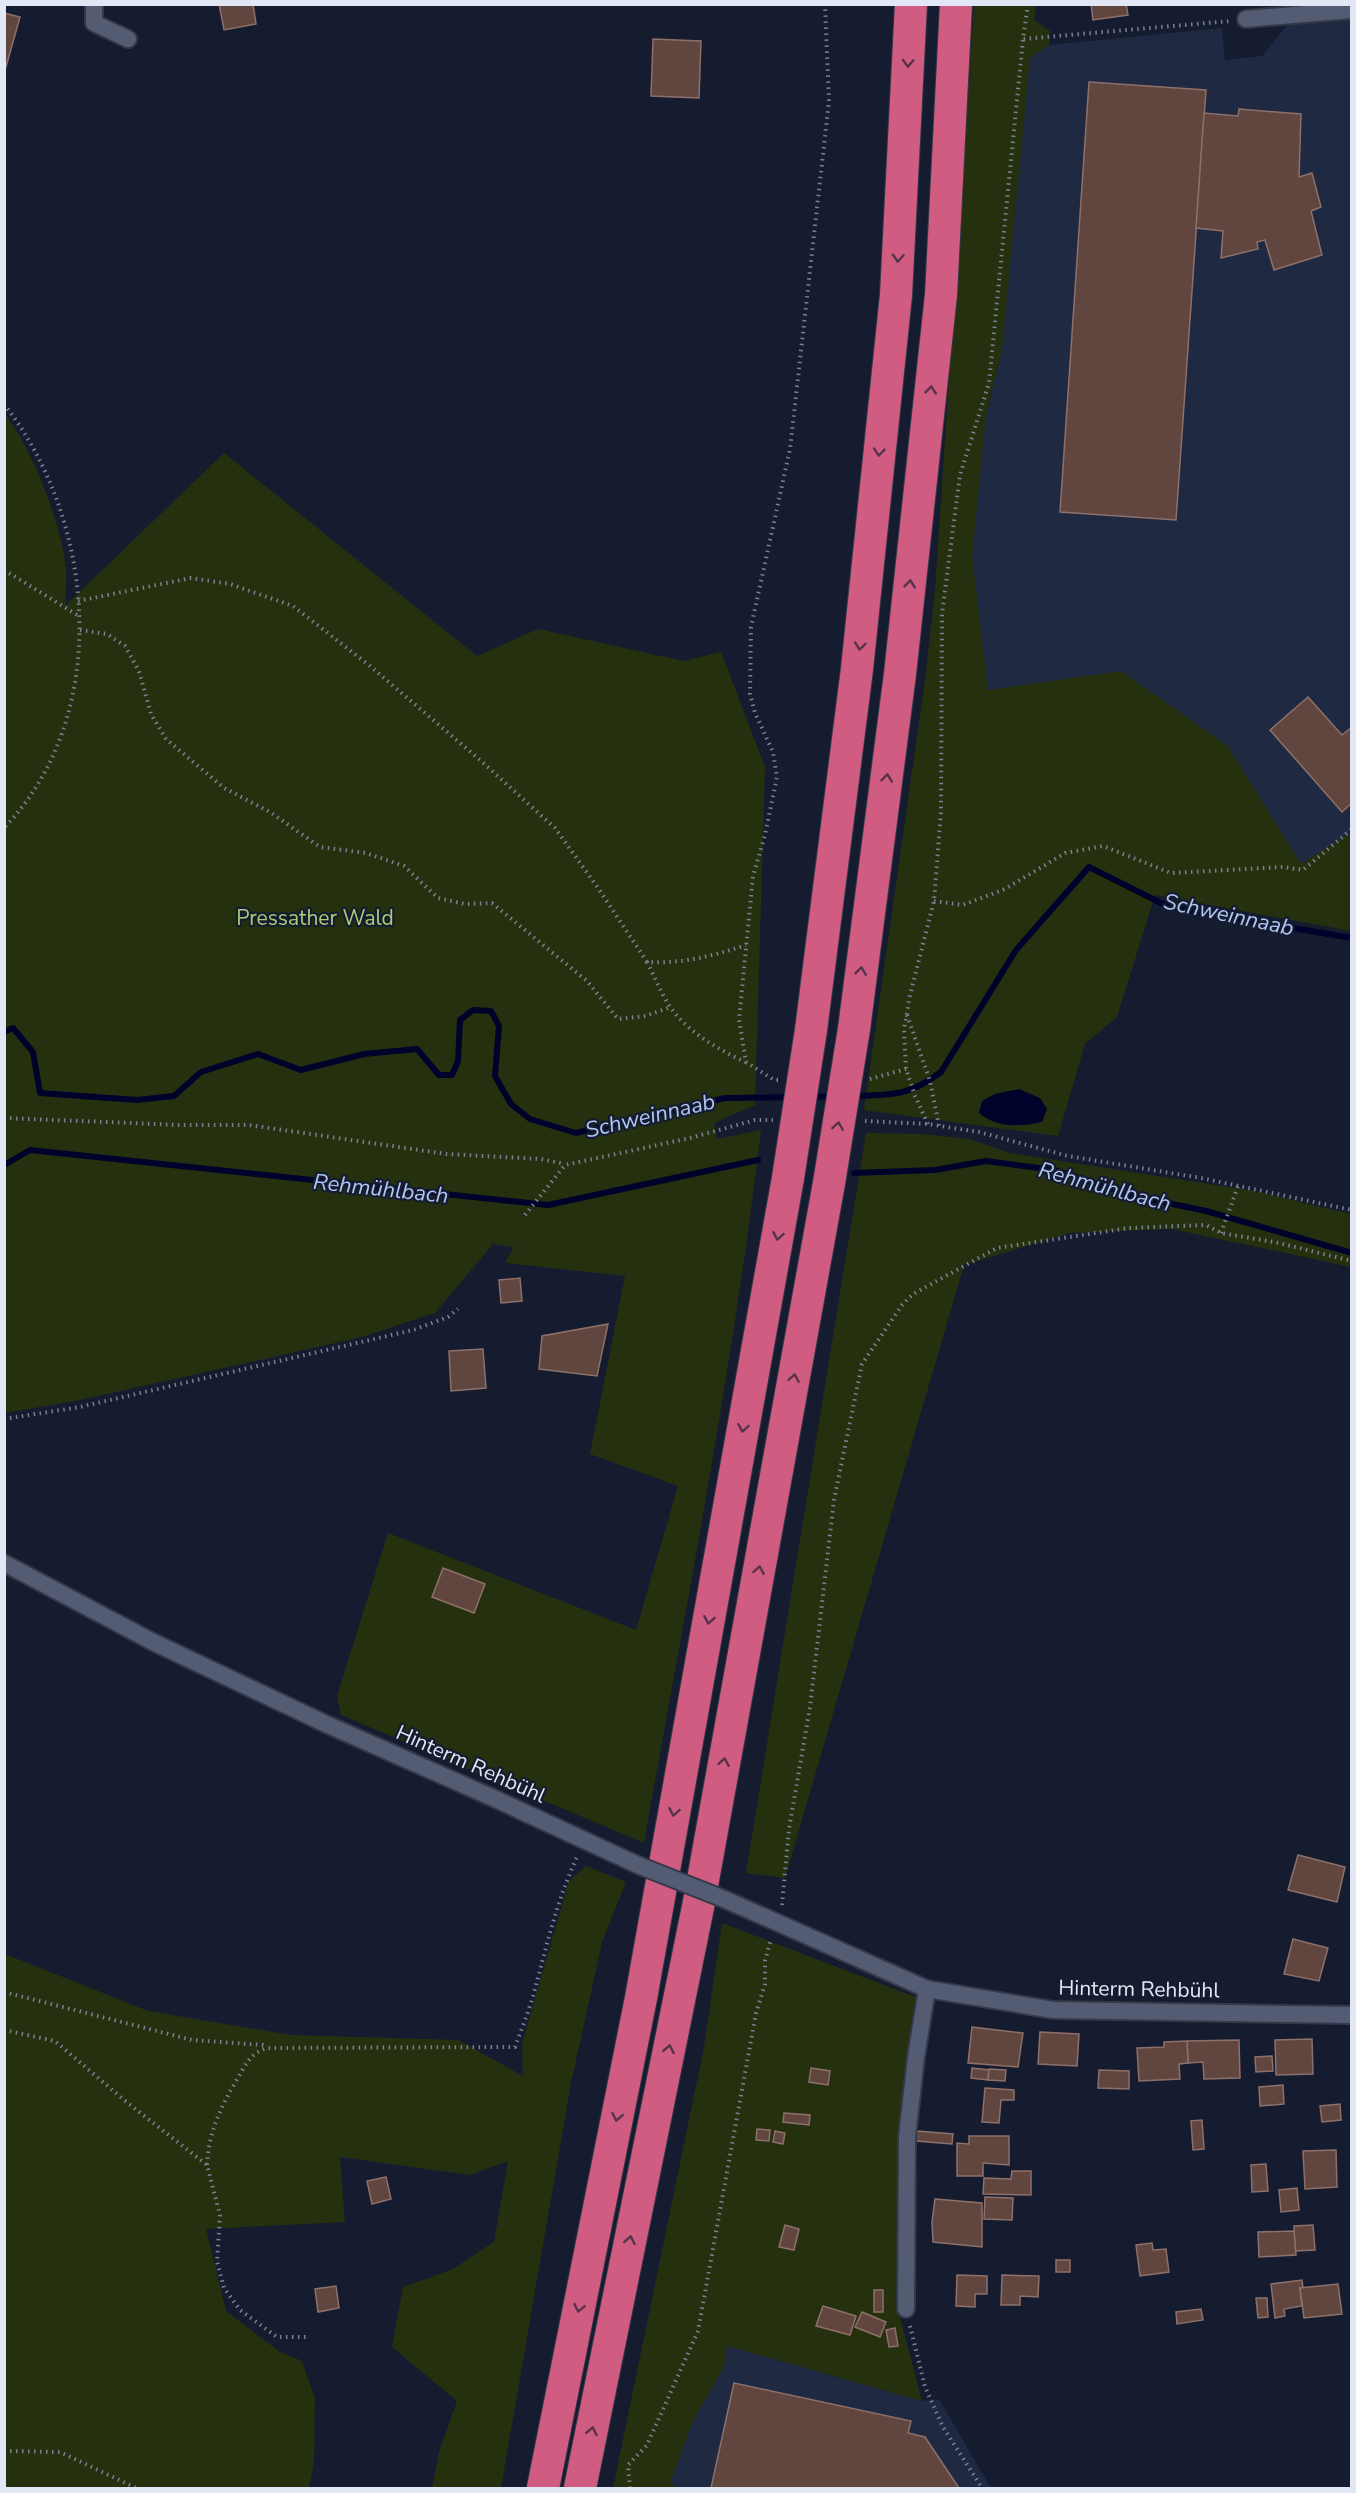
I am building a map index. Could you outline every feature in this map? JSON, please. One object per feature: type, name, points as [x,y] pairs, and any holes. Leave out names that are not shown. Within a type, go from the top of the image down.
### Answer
[{"type":"highway","points":[[543,2488],[641,1998],[788,1178],[811,1030],[857,669],[896,295],[912,4]]},
{"type":"highway","points":[[580,2488],[699,1902],[829,1184],[854,1029],[900,674],[941,294],[956,4]]},
{"type":"street","points":[[94,4],[94,23],[128,39]]},
{"type":"street","points":[[1246,19],[1352,10]]},
{"type":"street","name":"Hinterm Rehbühl","points":[[4,1563],[153,1642],[326,1724],[638,1865],[723,1899],[927,1989],[1053,2010],[1352,2015]]},
{"type":"street","points":[[906,2309],[907,2137],[927,1989]]},
{"type":"path","points":[[746,1062],[739,1020],[753,876],[765,835],[777,777],[773,752],[755,713],[750,694],[751,627],[790,449],[829,101],[825,4]]},
{"type":"path","points":[[928,1124],[906,1069],[904,1030],[934,901],[941,812],[942,614],[960,475],[989,383],[1028,4]]},
{"type":"path","points":[[1023,39],[1246,19]]},
{"type":"path","points":[[4,404],[23,428],[59,504],[74,567],[81,630],[76,681],[66,723],[43,775],[14,819],[4,828]]},
{"type":"path","points":[[4,570],[79,616]]},
{"type":"path","points":[[78,601],[190,578],[230,584],[293,606],[370,666],[555,828],[647,962],[671,1007],[716,1048],[746,1062],[774,1080]]},
{"type":"path","points":[[81,630],[107,634],[125,646],[139,671],[151,714],[166,739],[224,788],[270,812],[320,847],[366,853],[404,866],[438,898],[465,904],[492,903],[587,981],[618,1019],[646,1016],[671,1007]]},
{"type":"path","points":[[934,901],[963,905],[1005,889],[1065,853],[1103,846],[1171,873],[1283,867],[1303,870],[1352,829]]},
{"type":"path","points":[[647,962],[673,963],[715,956],[746,945]]},
{"type":"path","points":[[907,1013],[930,1081],[939,1126]]},
{"type":"path","points":[[4,1118],[181,1125],[249,1125],[446,1154],[541,1159],[565,1165],[525,1215]]},
{"type":"path","points":[[1162,1172],[1352,1210]]},
{"type":"path","points":[[1221,1233],[1238,1186]]},
{"type":"path","points":[[630,2488],[628,2465],[647,2445],[698,2331],[756,2013],[765,1984],[765,1961],[777,1923],[789,1829],[810,1707],[834,1500],[862,1364],[902,1305],[913,1294],[997,1248],[1130,1228],[1206,1226],[1221,1233],[1280,1243],[1352,1261]]},
{"type":"path","points":[[4,1419],[80,1407],[413,1330],[448,1317],[458,1309]]},
{"type":"path","points":[[306,2337],[277,2337],[240,2310],[224,2288],[217,2262],[220,2215],[207,2165],[208,2149],[218,2113],[247,2061],[257,2051],[267,2048],[515,2047],[569,1875],[585,1841]]},
{"type":"path","points":[[4,1992],[192,2040],[263,2045],[267,2048]]},
{"type":"path","points":[[4,2030],[55,2040],[124,2100],[207,2165]]},
{"type":"path","points":[[906,2309],[925,2387],[943,2427],[982,2488]]},
{"type":"path","points":[[4,2451],[60,2452],[136,2488]]},
{"type":"shaded area","points":[[1351,19],[1351,832],[1301,865],[1227,745],[988,690],[972,556],[986,416],[1002,350],[1030,58],[1049,45],[1222,28],[1225,60],[1262,56],[1288,24]]},
{"type":"shaded area","points":[[1019,1089],[1040,1098],[1047,1109],[1042,1122],[1025,1125],[1001,1124],[979,1113],[982,1101],[995,1094]]},
{"type":"shaded area","points":[[727,2346],[921,2401],[939,2399],[991,2488],[678,2488],[670,2483],[694,2419],[724,2367]]},
{"type":"green space","points":[[974,5],[1036,5],[1034,20],[1050,31],[1049,45],[1030,58],[1002,350],[986,416],[972,556],[988,690],[1121,671],[1227,745],[1301,864],[1351,832],[1351,931],[1155,895],[1117,1017],[1085,1044],[1058,1136],[864,1110],[925,680],[935,590]]},
{"type":"green space","name":"Pressather Wald","points":[[4,413],[25,445],[52,509],[66,568],[66,605],[224,453],[477,656],[538,629],[684,661],[721,652],[765,767],[755,1105],[714,1123],[717,1139],[761,1130],[723,1398],[644,1843],[341,1715],[337,1696],[388,1533],[636,1630],[678,1486],[590,1454],[625,1276],[505,1263],[514,1247],[493,1244],[435,1313],[362,1337],[80,1400],[5,1413]]},
{"type":"green space","points":[[866,1133],[922,1134],[970,1139],[1009,1153],[1254,1191],[1351,1214],[1351,1267],[1172,1229],[1070,1233],[964,1265],[785,1878],[746,1873]]},
{"type":"green space","points":[[586,1866],[626,1882],[602,1942],[571,2083],[501,2488],[432,2488],[439,2452],[457,2401],[392,2347],[403,2287],[451,2270],[494,2242],[508,2161],[470,2175],[340,2157],[345,2222],[206,2229],[226,2311],[280,2352],[302,2361],[315,2399],[314,2463],[309,2488],[5,2488],[5,1954],[148,2011],[291,2035],[458,2040],[523,2076],[522,2044],[569,1881]]},
{"type":"green space","points":[[722,1923],[918,1998],[908,2052],[902,2133],[897,2306],[922,2401],[727,2346],[724,2367],[694,2419],[670,2483],[678,2488],[613,2488],[704,2047]]},
{"type":"building","points":[[219,4],[253,4],[256,24],[224,30]]},
{"type":"building","points":[[1091,4],[1126,4],[1128,15],[1093,20]]},
{"type":"building","points":[[4,13],[20,17],[4,74]]},
{"type":"building","points":[[653,39],[701,41],[699,98],[651,96]]},
{"type":"building","points":[[1089,82],[1206,90],[1176,520],[1060,512]]},
{"type":"building","points":[[1239,109],[1301,114],[1299,177],[1312,173],[1321,207],[1311,211],[1322,255],[1274,270],[1265,240],[1257,242],[1258,249],[1221,258],[1223,231],[1196,228],[1204,113],[1238,116]]},
{"type":"building","points":[[1308,697],[1342,735],[1352,727],[1352,803],[1342,812],[1270,730]]},
{"type":"building","points":[[520,1278],[522,1301],[501,1303],[499,1280]]},
{"type":"building","points":[[608,1324],[597,1376],[539,1369],[542,1336]]},
{"type":"building","points":[[483,1349],[486,1388],[451,1391],[449,1351]]},
{"type":"building","points":[[443,1568],[485,1584],[474,1613],[432,1597]]},
{"type":"building","points":[[1298,1855],[1345,1867],[1337,1902],[1288,1890]]},
{"type":"building","points":[[1293,1939],[1328,1948],[1319,1981],[1284,1974]]},
{"type":"building","points":[[972,2027],[1023,2033],[1018,2067],[968,2063]]},
{"type":"building","points":[[1040,2032],[1079,2034],[1077,2066],[1038,2064]]},
{"type":"building","points":[[1312,2039],[1313,2074],[1276,2075],[1275,2040]]},
{"type":"building","points":[[1239,2040],[1240,2078],[1204,2079],[1203,2062],[1188,2063],[1187,2041]]},
{"type":"building","points":[[1187,2041],[1188,2063],[1179,2064],[1180,2079],[1139,2081],[1137,2048],[1164,2047],[1164,2042]]},
{"type":"building","points":[[1272,2056],[1273,2071],[1256,2072],[1255,2057]]},
{"type":"building","points":[[811,2068],[830,2071],[828,2085],[809,2082]]},
{"type":"building","points":[[972,2068],[989,2070],[988,2080],[971,2078]]},
{"type":"building","points":[[989,2069],[1006,2070],[1005,2081],[988,2080]]},
{"type":"building","points":[[1099,2070],[1129,2071],[1129,2089],[1098,2088]]},
{"type":"building","points":[[1283,2085],[1284,2104],[1260,2106],[1259,2087]]},
{"type":"building","points":[[985,2088],[1014,2090],[1014,2100],[1001,2100],[999,2123],[982,2122]]},
{"type":"building","points":[[1340,2104],[1341,2120],[1322,2122],[1320,2106]]},
{"type":"building","points":[[784,2113],[810,2115],[809,2125],[783,2122]]},
{"type":"building","points":[[1202,2120],[1204,2149],[1193,2150],[1191,2121]]},
{"type":"building","points":[[757,2129],[770,2130],[769,2141],[756,2140]]},
{"type":"building","points":[[775,2131],[785,2133],[783,2144],[773,2142]]},
{"type":"building","points":[[917,2131],[953,2134],[952,2144],[916,2141]]},
{"type":"building","points":[[969,2136],[1009,2136],[1009,2165],[983,2163],[983,2176],[957,2176],[957,2143],[969,2144]]},
{"type":"building","points":[[1336,2150],[1337,2187],[1305,2189],[1303,2151]]},
{"type":"building","points":[[1266,2164],[1268,2191],[1252,2192],[1251,2165]]},
{"type":"building","points":[[1012,2171],[1031,2171],[1031,2195],[983,2194],[984,2178],[1011,2179]]},
{"type":"building","points":[[386,2177],[391,2199],[372,2204],[367,2181]]},
{"type":"building","points":[[1297,2188],[1299,2210],[1281,2212],[1279,2190]]},
{"type":"building","points":[[985,2197],[1013,2198],[1012,2220],[984,2219]]},
{"type":"building","points":[[935,2199],[982,2203],[982,2247],[933,2242],[932,2222]]},
{"type":"building","points":[[785,2225],[799,2229],[794,2250],[779,2247]]},
{"type":"building","points":[[1313,2225],[1315,2250],[1295,2251],[1294,2226]]},
{"type":"building","points":[[1294,2231],[1296,2255],[1259,2257],[1258,2232]]},
{"type":"building","points":[[1152,2243],[1153,2250],[1166,2249],[1169,2272],[1140,2276],[1136,2245]]},
{"type":"building","points":[[1056,2260],[1070,2260],[1070,2272],[1056,2272]]},
{"type":"building","points":[[957,2275],[987,2276],[987,2294],[975,2294],[975,2307],[956,2306]]},
{"type":"building","points":[[1002,2275],[1039,2276],[1038,2297],[1020,2296],[1020,2305],[1001,2305]]},
{"type":"building","points":[[1302,2280],[1303,2288],[1300,2288],[1302,2306],[1284,2309],[1285,2316],[1275,2318],[1271,2284]]},
{"type":"building","points":[[1338,2284],[1342,2314],[1304,2318],[1300,2288]]},
{"type":"building","points":[[336,2286],[339,2308],[318,2312],[315,2289]]},
{"type":"building","points":[[874,2290],[883,2290],[883,2312],[874,2312]]},
{"type":"building","points":[[1256,2298],[1267,2298],[1268,2317],[1258,2318]]},
{"type":"building","points":[[823,2306],[856,2316],[850,2335],[816,2326]]},
{"type":"building","points":[[1201,2309],[1203,2320],[1177,2324],[1176,2312]]},
{"type":"building","points":[[862,2312],[886,2322],[880,2337],[855,2327]]},
{"type":"building","points":[[895,2328],[898,2346],[889,2347],[886,2330]]},
{"type":"building","points":[[734,2383],[911,2421],[908,2433],[925,2437],[959,2488],[711,2488]]},
{"type":"waterway","name":"Schweinnaab","points":[[851,1096],[898,1093],[918,1086],[941,1072],[1016,950],[1089,867],[1169,907],[1352,938]]},
{"type":"waterway","name":"Schweinnaab","points":[[4,1032],[13,1028],[33,1052],[40,1093],[137,1100],[174,1096],[201,1072],[258,1054],[301,1070],[364,1054],[417,1049],[439,1075],[452,1075],[458,1061],[460,1020],[473,1010],[491,1011],[499,1026],[495,1076],[511,1104],[530,1119],[576,1133],[725,1098],[793,1097]]},
{"type":"waterway","name":"Schweinnaab","points":[[809,1097],[835,1096]]},
{"type":"waterway","name":"Rehmühlbach","points":[[4,1165],[30,1150],[548,1205],[758,1160]]},
{"type":"waterway","name":"Rehmühlbach","points":[[854,1173],[935,1170],[986,1161],[1055,1170],[1129,1195],[1206,1211],[1352,1253]]}]
